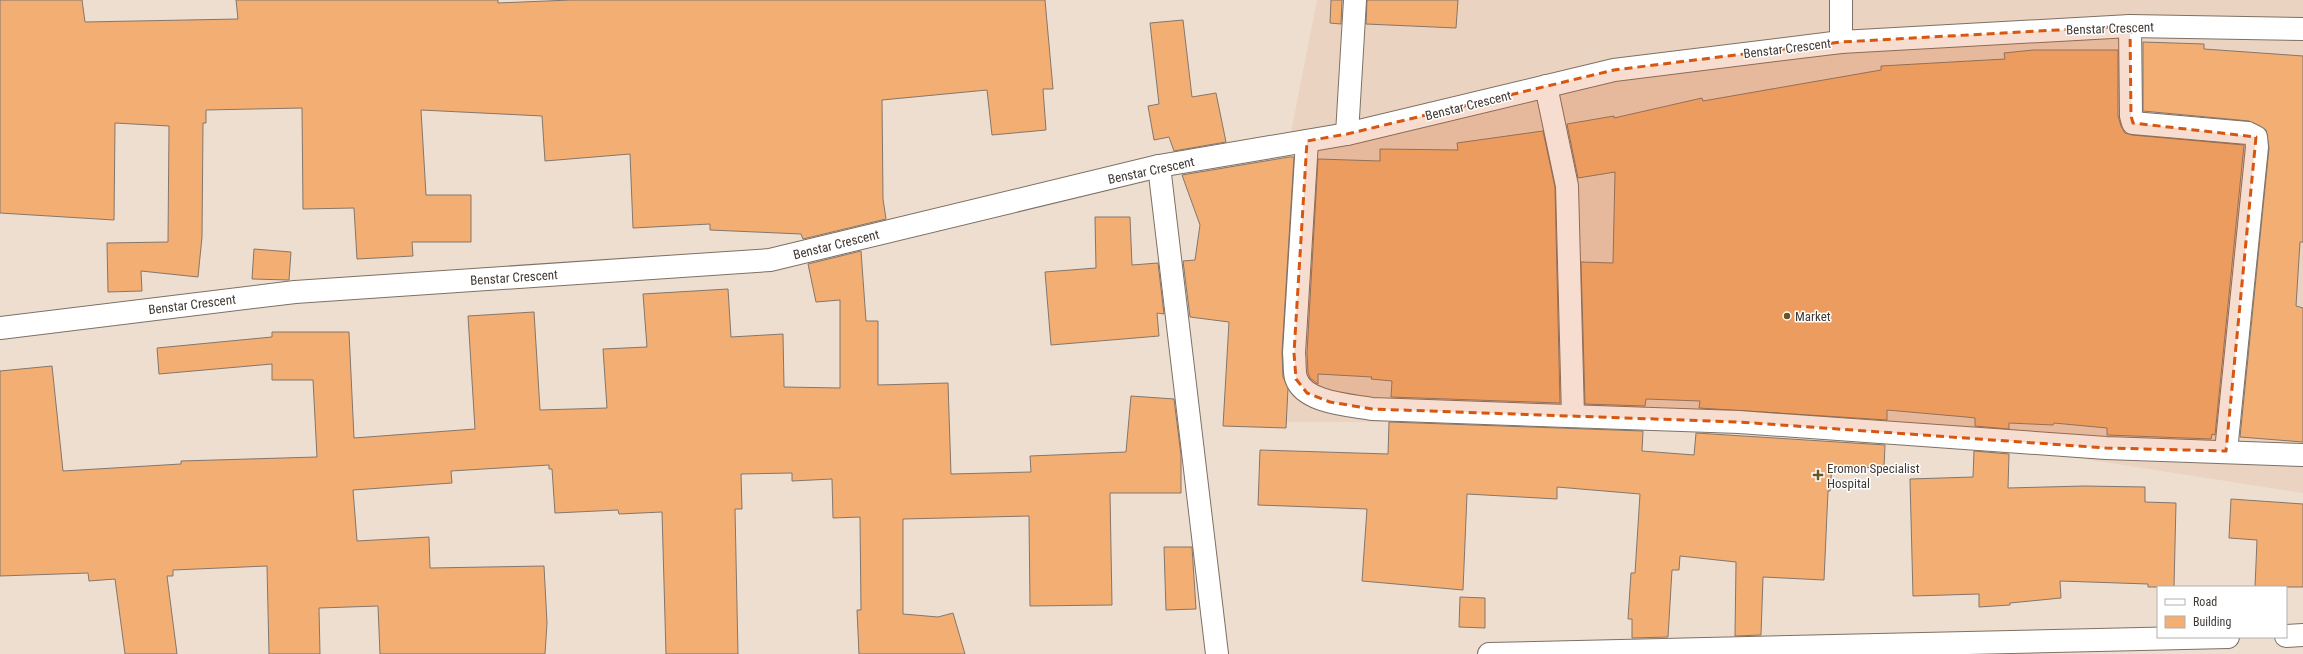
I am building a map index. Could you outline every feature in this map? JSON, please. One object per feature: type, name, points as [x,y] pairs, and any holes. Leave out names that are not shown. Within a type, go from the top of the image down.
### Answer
[{"type":"street","points":[[1347,134],[1355,0]]},
{"type":"street","points":[[1841,0],[1841,42]]},
{"type":"street","points":[[2130,26],[2130,116],[2133,123],[2248,134],[2256,137],[2257,147],[2226,451]]},
{"type":"street","name":"Benstar Crescent","points":[[0,328],[295,292],[770,260],[1159,166],[1347,134],[1614,70],[1841,42],[2130,26],[2303,29]]},
{"type":"street","points":[[1546,86],[1567,186],[1573,416]]},
{"type":"street","points":[[1307,141],[1294,353],[1296,379],[1307,393],[1330,402],[1372,409],[1739,422],[2106,448],[2226,451],[2303,455]]},
{"type":"street","points":[[1159,166],[1217,654]]},
{"type":"street","points":[[2287,636],[2303,635]]},
{"type":"street","points":[[1489,654],[2185,638]]},
{"type":"highlighted area","points":[[2130,26],[2131,116],[2133,123],[2256,137],[2226,451],[2106,448],[1739,422],[1372,409],[1330,402],[1307,393],[1296,379],[1294,353],[1307,141],[1347,134],[1614,70],[1841,42]]},
{"type":"shaded area","name":"Market","points":[[1317,0],[2303,0],[2303,493],[1956,439],[1623,422],[1267,422],[1276,209]]},
{"type":"building","points":[[0,0],[82,0],[85,22],[238,19],[236,0],[498,0],[498,3],[571,0],[1045,0],[1053,89],[1043,89],[1046,130],[992,135],[987,90],[882,100],[883,199],[886,219],[803,239],[801,234],[710,230],[710,224],[633,228],[630,154],[545,161],[542,116],[421,110],[426,195],[471,195],[471,242],[412,242],[413,256],[357,259],[354,208],[303,209],[302,108],[206,110],[206,123],[203,123],[202,237],[198,277],[141,271],[142,291],[108,292],[107,243],[168,242],[169,126],[115,123],[114,220],[0,213]]},
{"type":"building","points":[[1331,0],[1342,0],[1341,24],[1330,23]]},
{"type":"building","points":[[1367,0],[1458,0],[1456,28],[1366,24]]},
{"type":"building","points":[[1183,20],[1192,97],[1216,93],[1226,142],[1174,151],[1169,137],[1154,140],[1148,106],[1159,104],[1150,23]]},
{"type":"building","points":[[2143,42],[2204,44],[2204,49],[2303,56],[2303,242],[2300,242],[2296,306],[2303,308],[2303,442],[2240,437],[2269,148],[2266,130],[2249,121],[2143,111]]},
{"type":"building","points":[[2033,50],[2118,50],[2118,116],[2125,133],[2132,135],[2244,145],[2215,435],[2212,434],[2211,439],[2107,435],[2107,428],[2054,423],[2053,425],[2009,423],[2009,429],[1975,426],[1975,418],[1887,410],[1887,420],[1699,408],[1700,401],[1646,399],[1645,406],[1585,404],[1581,262],[1613,263],[1615,172],[1578,178],[1567,124],[1614,116],[1614,118],[1702,98],[1703,101],[1881,70],[1881,66],[2005,59],[2004,53]]},
{"type":"building","points":[[1543,131],[1555,187],[1560,403],[1391,397],[1392,381],[1371,379],[1372,377],[1318,374],[1318,384],[1310,378],[1308,373],[1307,353],[1318,159],[1380,161],[1380,149],[1458,150],[1457,143]]},
{"type":"building","points":[[1294,157],[1282,352],[1283,377],[1288,388],[1286,428],[1223,426],[1229,322],[1190,317],[1183,261],[1195,260],[1200,225],[1182,175]]},
{"type":"building","points":[[1095,217],[1130,217],[1132,265],[1158,263],[1164,314],[1157,313],[1159,336],[1051,345],[1045,272],[1096,268]]},
{"type":"building","points":[[254,249],[291,252],[289,280],[252,279]]},
{"type":"building","points":[[861,251],[866,321],[878,321],[878,385],[948,383],[951,474],[1031,472],[1030,456],[1126,452],[1131,396],[1174,399],[1181,455],[1181,493],[1110,493],[1112,605],[1030,606],[1029,516],[903,519],[903,614],[938,617],[953,613],[965,654],[859,654],[857,610],[861,610],[860,517],[833,518],[832,479],[792,481],[792,473],[741,474],[742,509],[735,509],[738,654],[666,654],[662,512],[619,514],[618,510],[555,513],[552,469],[549,469],[549,465],[451,471],[452,483],[353,490],[357,541],[429,537],[430,568],[544,566],[547,623],[545,654],[380,654],[378,606],[319,608],[320,654],[269,654],[267,566],[173,570],[173,576],[167,576],[177,654],[125,654],[115,579],[89,581],[88,573],[0,576],[0,371],[52,366],[63,471],[181,464],[181,461],[317,457],[313,380],[272,380],[272,364],[159,374],[157,348],[272,337],[272,332],[349,332],[354,438],[475,429],[468,316],[534,312],[540,410],[607,408],[603,349],[647,347],[643,294],[728,289],[731,337],[783,334],[784,387],[840,388],[840,300],[816,302],[808,264]]},
{"type":"building","points":[[1389,422],[1643,431],[1642,451],[1694,455],[1696,433],[1885,445],[1884,468],[1832,466],[1830,491],[1828,491],[1824,580],[1763,577],[1761,635],[1735,636],[1736,562],[1680,556],[1679,570],[1672,570],[1668,637],[1632,638],[1632,619],[1628,619],[1631,573],[1635,573],[1640,494],[1557,487],[1557,499],[1467,494],[1463,590],[1362,581],[1367,509],[1258,505],[1260,450],[1388,454]]},
{"type":"building","points":[[1974,451],[2009,454],[2008,488],[2084,486],[2145,487],[2145,502],[2176,503],[2174,586],[2148,587],[2148,584],[2060,581],[2061,598],[2010,603],[2010,605],[1979,607],[1979,594],[1913,596],[1910,479],[1973,477]]},
{"type":"building","points":[[2231,499],[2303,504],[2303,587],[2255,586],[2257,540],[2229,538]]},
{"type":"building","points":[[1164,547],[1192,547],[1196,609],[1166,610]]},
{"type":"building","points":[[1460,597],[1485,598],[1485,628],[1459,627]]},
{"type":"place","name":"Market","points":[[1787,316]]},
{"type":"place","name":"Eromon Specialist Hospital","points":[[1818,475]]}]
